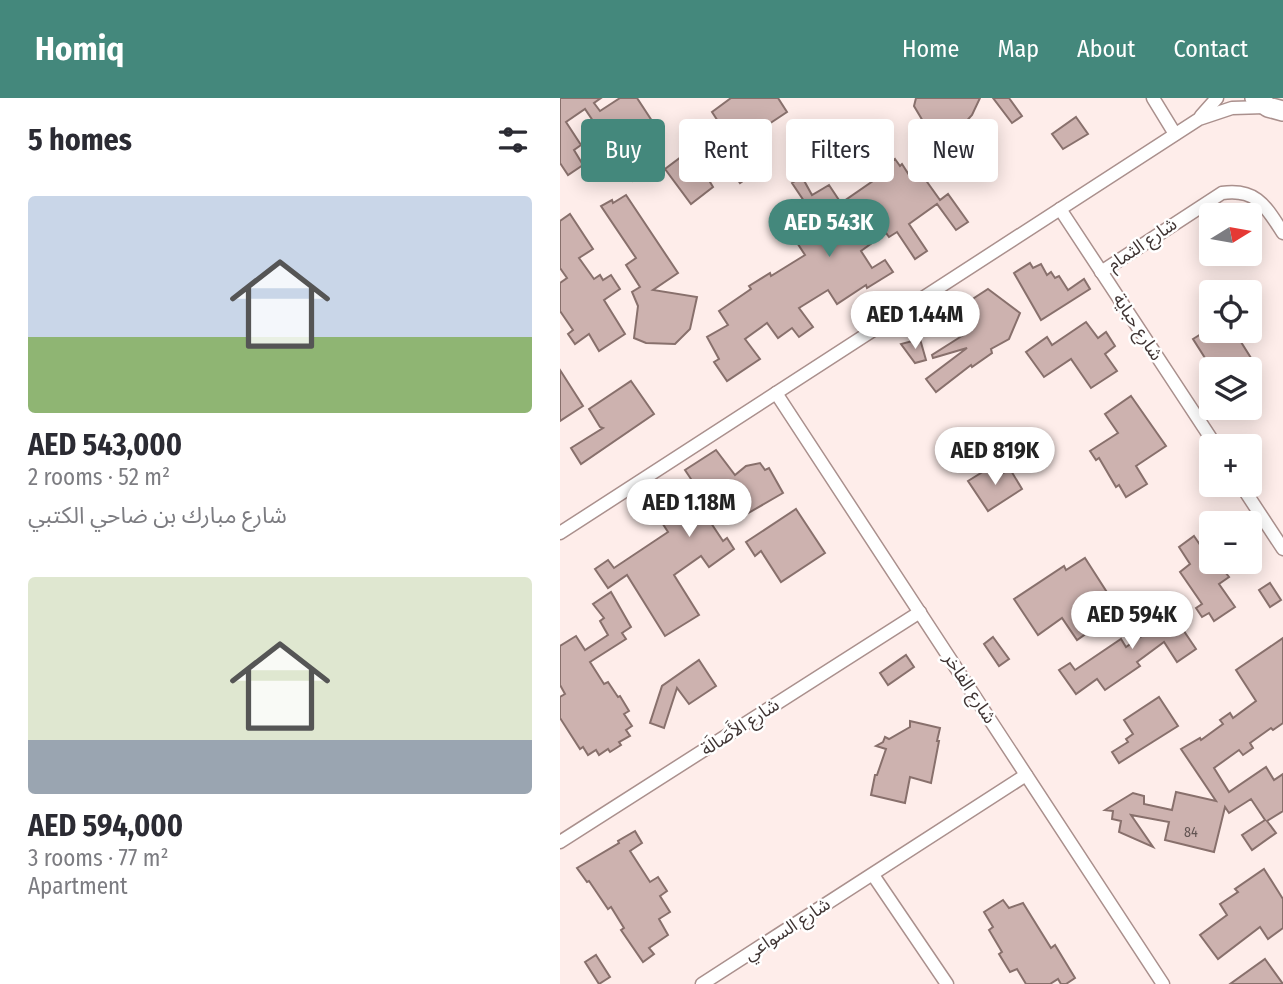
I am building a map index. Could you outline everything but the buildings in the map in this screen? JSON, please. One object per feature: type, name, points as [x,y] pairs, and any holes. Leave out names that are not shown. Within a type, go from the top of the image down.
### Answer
[{"type":"street","points":[[1153,98],[1175,134]]},
{"type":"street","points":[[1199,119],[1217,98]]},
{"type":"street","points":[[560,533],[1199,119],[1232,108],[1273,108]]},
{"type":"street","name":"شارع الثمام","points":[[1101,272],[1222,193],[1247,193],[1259,200],[1283,233]]},
{"type":"street","name":"شارع حباية","points":[[1060,209],[1208,434]]},
{"type":"street","name":"شارع الفاخر","points":[[776,393],[1163,984]]},
{"type":"street","points":[[1249,497],[1283,549]]},
{"type":"street","name":"شارع الأَصَالَة","points":[[560,842],[920,612]]},
{"type":"street","name":"شارع السواعي","points":[[702,984],[1026,775]]},
{"type":"street","points":[[873,875],[947,984]]}]
